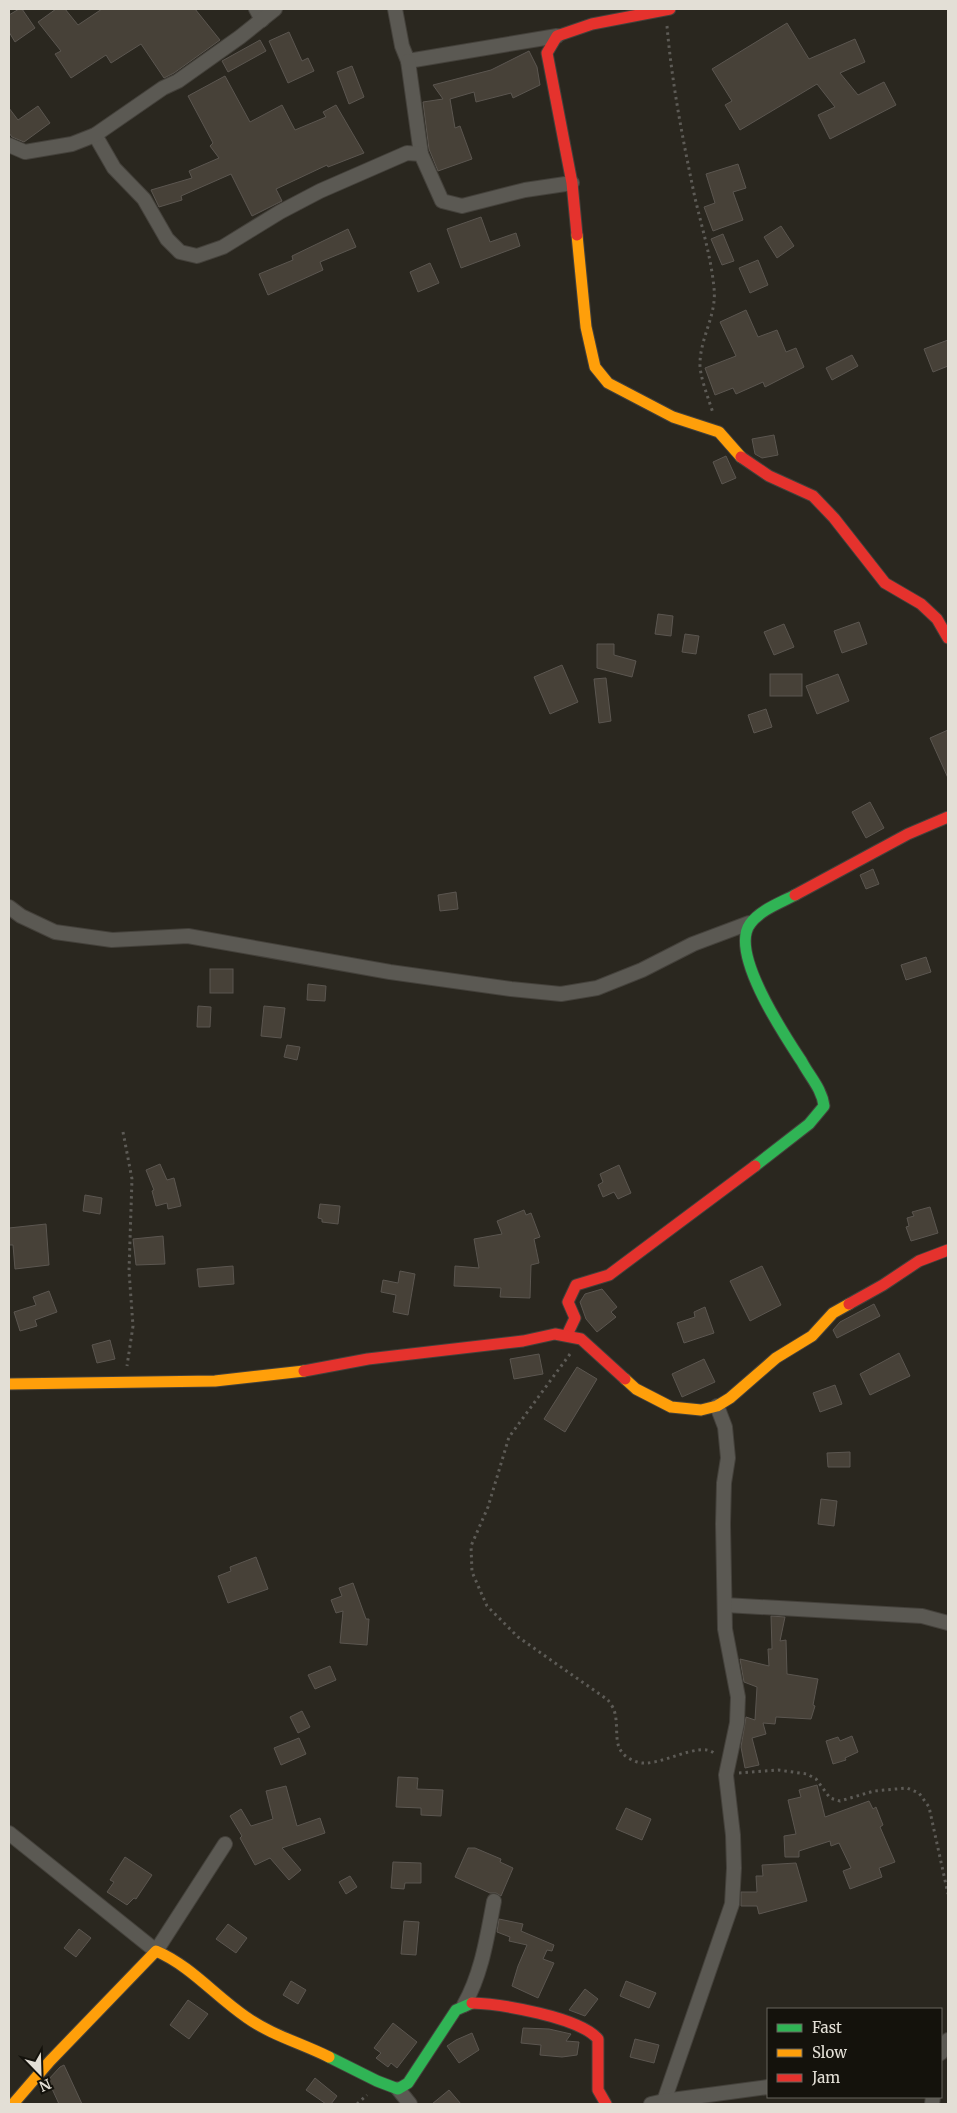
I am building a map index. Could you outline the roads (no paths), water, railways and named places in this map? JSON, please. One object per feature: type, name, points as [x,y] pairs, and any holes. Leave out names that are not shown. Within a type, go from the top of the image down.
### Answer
[{"type":"street","points":[[9,145],[25,152],[72,144],[95,135],[163,88],[178,80],[259,14],[275,9]]},
{"type":"street","points":[[396,9],[402,46],[408,61],[422,154],[442,202],[462,206],[525,190],[572,183]]},
{"type":"street","points":[[408,61],[557,36],[592,24],[668,9]]},
{"type":"street","points":[[557,36],[547,53],[548,71],[572,183],[586,327],[595,367],[608,383],[673,417],[719,432],[744,460],[769,476],[813,496],[834,518],[885,583],[921,604],[937,619],[948,638]]},
{"type":"street","points":[[95,135],[114,168],[144,199],[167,239],[180,252],[197,256],[223,247],[280,212],[360,172],[407,153],[422,154]]},
{"type":"street","points":[[9,907],[21,916],[55,932],[112,940],[188,936],[390,972],[561,994],[596,988],[642,970],[693,944],[749,922],[762,913],[908,834],[948,817]]},
{"type":"street","points":[[567,1335],[575,1318],[568,1302],[576,1285],[609,1275],[809,1124],[824,1106],[823,1095],[757,984],[747,959],[744,941],[749,922]]},
{"type":"street","points":[[9,1384],[215,1381],[321,1369],[394,1356],[493,1345],[555,1334],[581,1339],[636,1389],[645,1394],[671,1407],[701,1410],[717,1406],[730,1398],[776,1358],[812,1336],[832,1313],[884,1285],[919,1261],[948,1250]]},
{"type":"street","points":[[717,1406],[725,1427],[728,1458],[724,1483],[723,1524],[725,1629],[738,1697],[737,1723],[727,1771],[733,1835],[732,1904],[658,2102],[767,2088]]},
{"type":"street","points":[[725,1605],[922,1616],[948,1623]]},
{"type":"street","points":[[9,1834],[156,1951],[168,1955],[186,1967],[253,2022],[317,2051],[381,2084],[398,2089],[410,2104]]},
{"type":"street","points":[[14,2104],[50,2061],[156,1951],[225,1844]]},
{"type":"street","points":[[464,2005],[474,1987],[482,1961],[494,1901]]},
{"type":"street","points":[[398,2089],[408,2083],[456,2010],[464,2005],[473,2003],[528,2011],[579,2025],[592,2032],[598,2039],[598,2090],[606,2104]]}]
